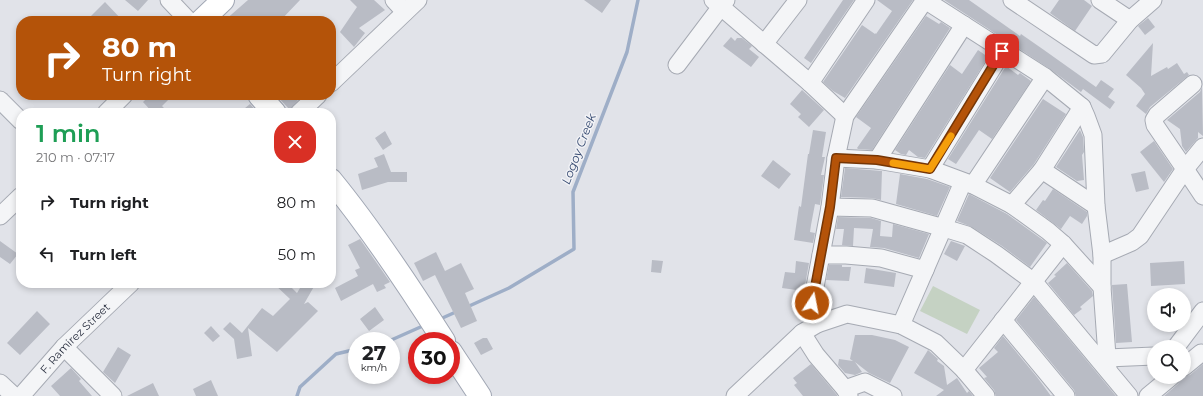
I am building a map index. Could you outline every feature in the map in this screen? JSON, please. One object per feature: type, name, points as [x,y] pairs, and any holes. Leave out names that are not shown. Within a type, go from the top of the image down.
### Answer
[{"type":"main road","points":[[206,16],[223,0]]},
{"type":"main road","points":[[263,100],[271,108]]},
{"type":"main road","points":[[336,187],[378,243],[438,332]]},
{"type":"main road","points":[[460,366],[480,396]]},
{"type":"street","points":[[169,0],[184,16]]},
{"type":"street","points":[[336,77],[400,6],[418,0]]},
{"type":"street","points":[[764,44],[798,0]]},
{"type":"street","points":[[810,83],[866,0]]},
{"type":"street","points":[[817,324],[812,303],[830,207],[836,158],[845,116],[925,0],[1002,51],[1045,77],[1082,107],[1093,135],[1096,206],[1102,255],[1102,287],[1107,364]]},
{"type":"street","points":[[1012,0],[1094,54],[1102,54],[1130,20],[1153,0]]},
{"type":"street","points":[[1100,0],[1130,20]]},
{"type":"street","points":[[677,65],[720,2],[764,44],[810,83],[845,116]]},
{"type":"street","points":[[877,160],[964,25]]},
{"type":"street","points":[[930,169],[1002,51]]},
{"type":"street","points":[[901,324],[944,228],[968,183],[1045,77]]},
{"type":"street","points":[[1193,84],[1154,120],[1155,125],[1203,196]]},
{"type":"street","points":[[0,100],[16,116]]},
{"type":"street","points":[[111,108],[119,100]]},
{"type":"street","points":[[304,108],[313,100]]},
{"type":"street","points":[[1012,205],[1042,170],[1082,107]]},
{"type":"street","points":[[1102,255],[1132,242],[1140,236],[1185,169],[1203,147]]},
{"type":"street","points":[[836,158],[877,160],[930,169],[968,183],[1012,205],[1048,231],[1063,244],[1102,287]]},
{"type":"street","points":[[1042,170],[1096,206]]},
{"type":"street","points":[[0,216],[16,201]]},
{"type":"street","points":[[830,207],[872,208],[967,235],[1034,282],[1107,364],[1129,396]]},
{"type":"street","points":[[964,370],[1063,244]]},
{"type":"street","points":[[821,255],[846,255],[881,258],[925,270]]},
{"type":"street","name":"F. Ramirez Street","points":[[21,396],[64,347],[126,288]]},
{"type":"street","points":[[1181,340],[1203,311]]},
{"type":"street","points":[[735,396],[802,333],[817,324],[847,314],[901,324],[936,343],[964,370],[986,396]]},
{"type":"street","points":[[1003,320],[1066,396]]},
{"type":"street","points":[[802,333],[816,355],[847,393],[865,382],[893,396]]},
{"type":"street","points":[[64,347],[112,396]]},
{"type":"street","points":[[1107,364],[1147,357]]},
{"type":"street","points":[[0,382],[14,396]]},
{"type":"street","points":[[1148,396],[1163,384]]},
{"type":"green space","points":[[933,286],[980,310],[967,334],[920,311]]},
{"type":"building","points":[[125,0],[148,0],[138,11]]},
{"type":"building","points":[[248,0],[300,0],[285,16],[230,16]]},
{"type":"building","points":[[350,0],[374,0],[385,10],[359,28],[365,33],[354,47],[340,32],[357,7]]},
{"type":"building","points":[[584,0],[611,0],[602,13]]},
{"type":"building","points":[[843,0],[854,0],[811,63],[804,58]]},
{"type":"building","points":[[877,0],[913,0],[845,98],[833,91],[823,82],[862,25],[876,34],[892,11]]},
{"type":"building","points":[[944,0],[969,0],[1020,36],[1021,34],[1096,87],[1101,80],[1114,89],[1108,97],[1115,102],[1110,109],[1083,89],[1081,92],[1050,69]]},
{"type":"building","points":[[1059,0],[1084,0],[1092,6],[1075,31],[1050,13]]},
{"type":"building","points":[[105,2],[118,16],[91,16]]},
{"type":"building","points":[[926,16],[939,24],[941,22],[950,28],[872,150],[858,149],[857,148],[871,128],[856,117]]},
{"type":"building","points":[[1148,18],[1155,27],[1145,35],[1138,26]]},
{"type":"building","points":[[731,37],[735,41],[737,38],[742,38],[752,46],[749,49],[759,57],[751,67],[723,46]]},
{"type":"building","points":[[1153,43],[1151,76],[1167,67],[1168,69],[1177,63],[1184,74],[1187,72],[1189,75],[1150,107],[1146,114],[1136,106],[1145,94],[1141,88],[1126,75]]},
{"type":"building","points":[[978,50],[988,57],[925,158],[918,157],[909,150],[906,155],[895,150],[950,65],[962,74]]},
{"type":"building","points":[[1006,66],[1018,75],[1020,73],[1031,81],[992,139],[979,130],[956,164],[948,159]]},
{"type":"building","points":[[1202,87],[1203,136],[1198,132],[1198,138],[1186,152],[1182,146],[1180,129],[1167,120],[1200,92]]},
{"type":"building","points":[[802,90],[824,110],[809,127],[798,117],[801,114],[790,104]]},
{"type":"building","points":[[1043,99],[1066,114],[1034,164],[1010,192],[990,178]]},
{"type":"building","points":[[145,100],[168,100],[162,106],[164,108],[148,108],[143,102]]},
{"type":"building","points":[[281,100],[298,100],[292,108],[288,108]]},
{"type":"building","points":[[250,104],[254,108],[245,108]]},
{"type":"building","points":[[813,130],[826,132],[822,157],[825,157],[821,175],[824,175],[820,205],[815,204],[810,232],[815,233],[813,243],[794,240],[799,206],[801,207],[808,154]]},
{"type":"building","points":[[1080,130],[1083,137],[1084,152],[1082,155],[1084,180],[1077,181],[1056,167]]},
{"type":"building","points":[[385,131],[392,144],[383,150],[375,138]]},
{"type":"building","points":[[1154,141],[1173,169],[1164,182],[1140,152]]},
{"type":"building","points":[[384,154],[391,172],[407,172],[407,182],[388,182],[362,190],[358,174],[378,167],[374,158]]},
{"type":"building","points":[[773,160],[791,174],[779,189],[761,176]]},
{"type":"building","points":[[845,168],[882,171],[881,200],[872,198],[841,197]]},
{"type":"building","points":[[1145,171],[1149,189],[1136,192],[1131,174]]},
{"type":"building","points":[[900,174],[927,179],[950,187],[937,216],[896,204]]},
{"type":"building","points":[[1053,189],[1087,212],[1087,216],[1082,224],[1070,216],[1061,229],[1036,210],[1043,200],[1045,201]]},
{"type":"building","points":[[969,194],[1007,214],[1047,243],[1030,267],[1002,246],[972,227],[957,221]]},
{"type":"building","points":[[838,217],[871,218],[881,221],[880,236],[892,237],[893,224],[929,234],[919,258],[884,248],[870,247],[873,229],[854,228],[853,246],[842,245],[844,229],[836,229]]},
{"type":"building","points":[[360,239],[390,282],[384,285],[386,288],[377,292],[373,284],[341,301],[335,288],[358,276],[355,270],[360,268],[348,245]]},
{"type":"building","points":[[0,241],[16,253],[16,256],[10,264],[0,257]]},
{"type":"building","points":[[951,241],[965,246],[957,261],[944,254]]},
{"type":"building","points":[[436,252],[445,271],[461,263],[474,289],[465,293],[477,321],[461,328],[435,275],[423,281],[414,263]]},
{"type":"building","points":[[652,260],[663,261],[661,273],[651,272]]},
{"type":"building","points":[[796,261],[809,263],[804,291],[782,288],[785,272],[795,273]]},
{"type":"building","points":[[1184,261],[1185,284],[1151,286],[1150,263]]},
{"type":"building","points":[[1067,263],[1092,291],[1093,296],[1080,307],[1082,309],[1074,315],[1048,283]]},
{"type":"building","points":[[829,265],[851,267],[849,281],[826,280]]},
{"type":"building","points":[[866,268],[896,273],[894,287],[864,283]]},
{"type":"building","points":[[1127,284],[1132,342],[1116,343],[1112,285]]},
{"type":"building","points":[[278,288],[292,288],[297,293],[300,288],[313,288],[304,304],[308,302],[318,311],[277,352],[248,328],[252,356],[237,359],[234,339],[223,329],[230,322],[242,333],[262,308],[273,316],[290,299]]},
{"type":"building","points":[[1034,297],[1116,396],[1076,396],[1074,390],[1016,320]]},
{"type":"building","points":[[375,307],[384,320],[369,331],[360,319]]},
{"type":"building","points":[[37,311],[50,324],[20,355],[7,343]]},
{"type":"building","points":[[211,326],[220,336],[213,342],[204,333]]},
{"type":"building","points":[[855,335],[872,335],[895,340],[909,347],[890,383],[869,373],[855,362],[862,372],[855,375],[845,373],[838,365],[839,359],[853,361],[850,359]]},
{"type":"building","points":[[1003,336],[1051,396],[996,396],[994,390],[984,378],[987,377],[979,368],[998,352],[994,348]]},
{"type":"building","points":[[483,338],[487,338],[493,349],[481,355],[474,343]]},
{"type":"building","points":[[118,347],[131,355],[115,383],[103,372]]},
{"type":"building","points":[[928,350],[938,359],[937,361],[944,366],[947,385],[957,378],[967,393],[969,391],[973,396],[936,396],[944,390],[914,373]]},
{"type":"building","points":[[811,364],[837,396],[803,396],[794,385],[797,383],[793,378]]},
{"type":"building","points":[[1203,364],[1203,396],[1164,396],[1178,384],[1191,384],[1191,374]]},
{"type":"building","points":[[71,368],[81,379],[79,381],[92,396],[60,396],[51,386]]},
{"type":"building","points":[[211,380],[218,396],[196,396],[193,389]]},
{"type":"building","points":[[153,383],[159,396],[127,396]]},
{"type":"waterway","name":"Logoy Creek","points":[[467,307],[509,288],[574,249],[573,192],[627,52],[638,0]]},
{"type":"waterway","name":"Logoy Creek","points":[[438,320],[458,311]]},
{"type":"waterway","name":"Logoy Creek","points":[[400,336],[425,325]]},
{"type":"waterway","name":"Logoy Creek","points":[[297,396],[300,387],[336,354],[348,351]]},
{"type":"slow traffic","points":[[893,163],[930,169],[951,136]]},
{"type":"route","points":[[812,303],[830,207],[836,158],[877,160],[930,169],[1002,51]]}]
